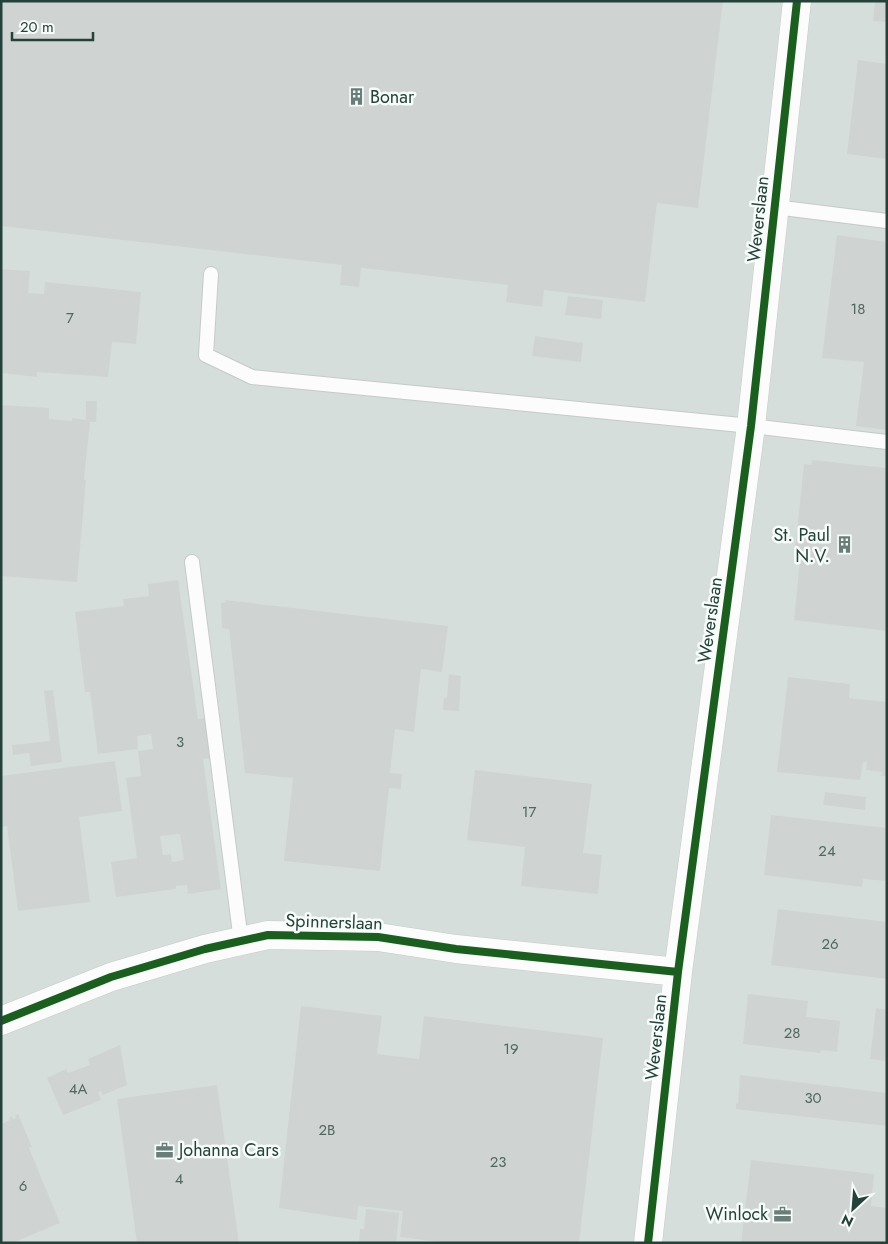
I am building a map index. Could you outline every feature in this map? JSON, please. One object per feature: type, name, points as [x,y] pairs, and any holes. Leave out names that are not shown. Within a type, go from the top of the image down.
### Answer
[{"type":"street","name":"Weverslaan","points":[[648,1243],[678,972],[750,426],[797,1]]},
{"type":"street","name":"Spinnerslaan","points":[[1,1020],[111,977],[204,949],[268,935],[378,937],[456,949],[678,972]]},
{"type":"lane","points":[[775,207],[887,221]]},
{"type":"lane","points":[[210,274],[206,355],[252,377],[750,426],[887,442]]},
{"type":"lane","points":[[192,562],[241,941]]},
{"type":"shaded area","points":[[1,1],[887,1],[887,1243],[1,1243]]},
{"type":"building","name":"Bonar","points":[[1,1],[723,1],[698,208],[657,203],[645,302],[544,290],[542,307],[506,302],[508,285],[361,268],[359,287],[340,285],[342,265],[1,226]]},
{"type":"building","points":[[875,1],[887,1],[887,22],[873,21]]},
{"type":"building","points":[[858,60],[887,64],[887,159],[847,154]]},
{"type":"building","points":[[837,235],[887,242],[887,430],[856,426],[864,362],[822,358]]},
{"type":"building","points":[[1,269],[30,271],[28,293],[44,294],[45,282],[141,292],[136,344],[112,342],[108,377],[37,372],[37,377],[1,373]]},
{"type":"building","points":[[568,296],[603,300],[601,319],[565,315]]},
{"type":"building","points":[[535,336],[583,343],[581,362],[532,356]]},
{"type":"building","points":[[86,401],[97,401],[96,422],[90,422],[77,582],[1,576],[1,405],[49,408],[49,419],[72,421],[72,418],[86,420]]},
{"type":"building","name":"St. Paul N.V.","points":[[812,460],[887,468],[887,631],[794,620],[801,551],[795,550],[804,464],[811,465]]},
{"type":"building","points":[[178,580],[198,719],[205,718],[211,758],[203,759],[221,889],[188,894],[187,885],[176,886],[176,889],[116,897],[111,862],[137,858],[126,778],[141,776],[138,751],[153,749],[151,734],[137,736],[138,749],[98,754],[90,692],[85,692],[75,612],[124,606],[123,599],[149,596],[148,584]],"holes":[[[180,834],[184,860],[172,862],[171,854],[163,855],[160,836]]]},
{"type":"building","points":[[225,600],[448,626],[442,672],[421,669],[414,732],[395,729],[390,773],[402,774],[401,789],[389,788],[380,871],[284,861],[293,778],[245,773],[229,629],[222,628],[221,603],[226,602]]},
{"type":"building","points":[[449,674],[461,676],[459,711],[443,710],[444,698],[447,698]]},
{"type":"building","points":[[788,677],[850,684],[849,698],[887,702],[887,776],[881,776],[882,772],[866,770],[867,762],[863,762],[860,780],[777,772]]},
{"type":"building","points":[[53,690],[62,762],[31,766],[29,753],[13,755],[12,745],[50,741],[44,691]]},
{"type":"building","points":[[115,761],[122,811],[79,817],[90,902],[18,911],[7,826],[2,827],[1,824],[1,776]]},
{"type":"building","points":[[475,770],[592,784],[583,853],[602,855],[598,894],[521,886],[525,847],[467,840]]},
{"type":"building","points":[[825,792],[866,797],[865,810],[823,805]]},
{"type":"building","points":[[771,815],[887,828],[887,881],[863,879],[862,887],[764,875]]},
{"type":"building","points":[[778,909],[887,922],[887,979],[771,965]]},
{"type":"building","points":[[748,994],[808,1001],[806,1017],[840,1021],[837,1052],[821,1050],[820,1053],[743,1044]]},
{"type":"building","points":[[301,1006],[382,1016],[377,1054],[419,1059],[424,1016],[603,1038],[579,1243],[447,1243],[400,1237],[403,1211],[358,1206],[357,1220],[279,1208]]},
{"type":"building","points":[[876,1008],[887,1010],[887,1061],[870,1059]]},
{"type":"building","points":[[120,1045],[127,1085],[103,1095],[101,1091],[98,1092],[101,1100],[63,1115],[47,1078],[66,1069],[68,1073],[90,1065],[88,1059]]},
{"type":"building","points":[[740,1075],[887,1093],[887,1126],[736,1109]]},
{"type":"building","points":[[217,1085],[239,1243],[137,1243],[117,1099]]},
{"type":"building","points":[[18,1114],[32,1147],[29,1148],[60,1223],[12,1243],[1,1243],[1,1124],[10,1120],[9,1118],[12,1116],[13,1119],[16,1118],[15,1115]]},
{"type":"building","points":[[751,1160],[874,1174],[871,1206],[887,1208],[887,1243],[741,1243]]},
{"type":"building","points":[[366,1209],[399,1213],[396,1243],[359,1243],[360,1229],[364,1229]]},
{"type":"cycle path","points":[[648,1243],[678,972],[751,426],[797,1]]},
{"type":"cycle path","points":[[1,1021],[111,977],[205,949],[268,935],[378,937],[456,949],[678,972]]},
{"type":"place","name":"Bonar","points":[[356,97]]},
{"type":"place","name":"St. Paul N.V.","points":[[844,545]]},
{"type":"place","name":"Johanna Cars","points":[[165,1150]]},
{"type":"place","name":"Winlock","points":[[782,1214]]}]
